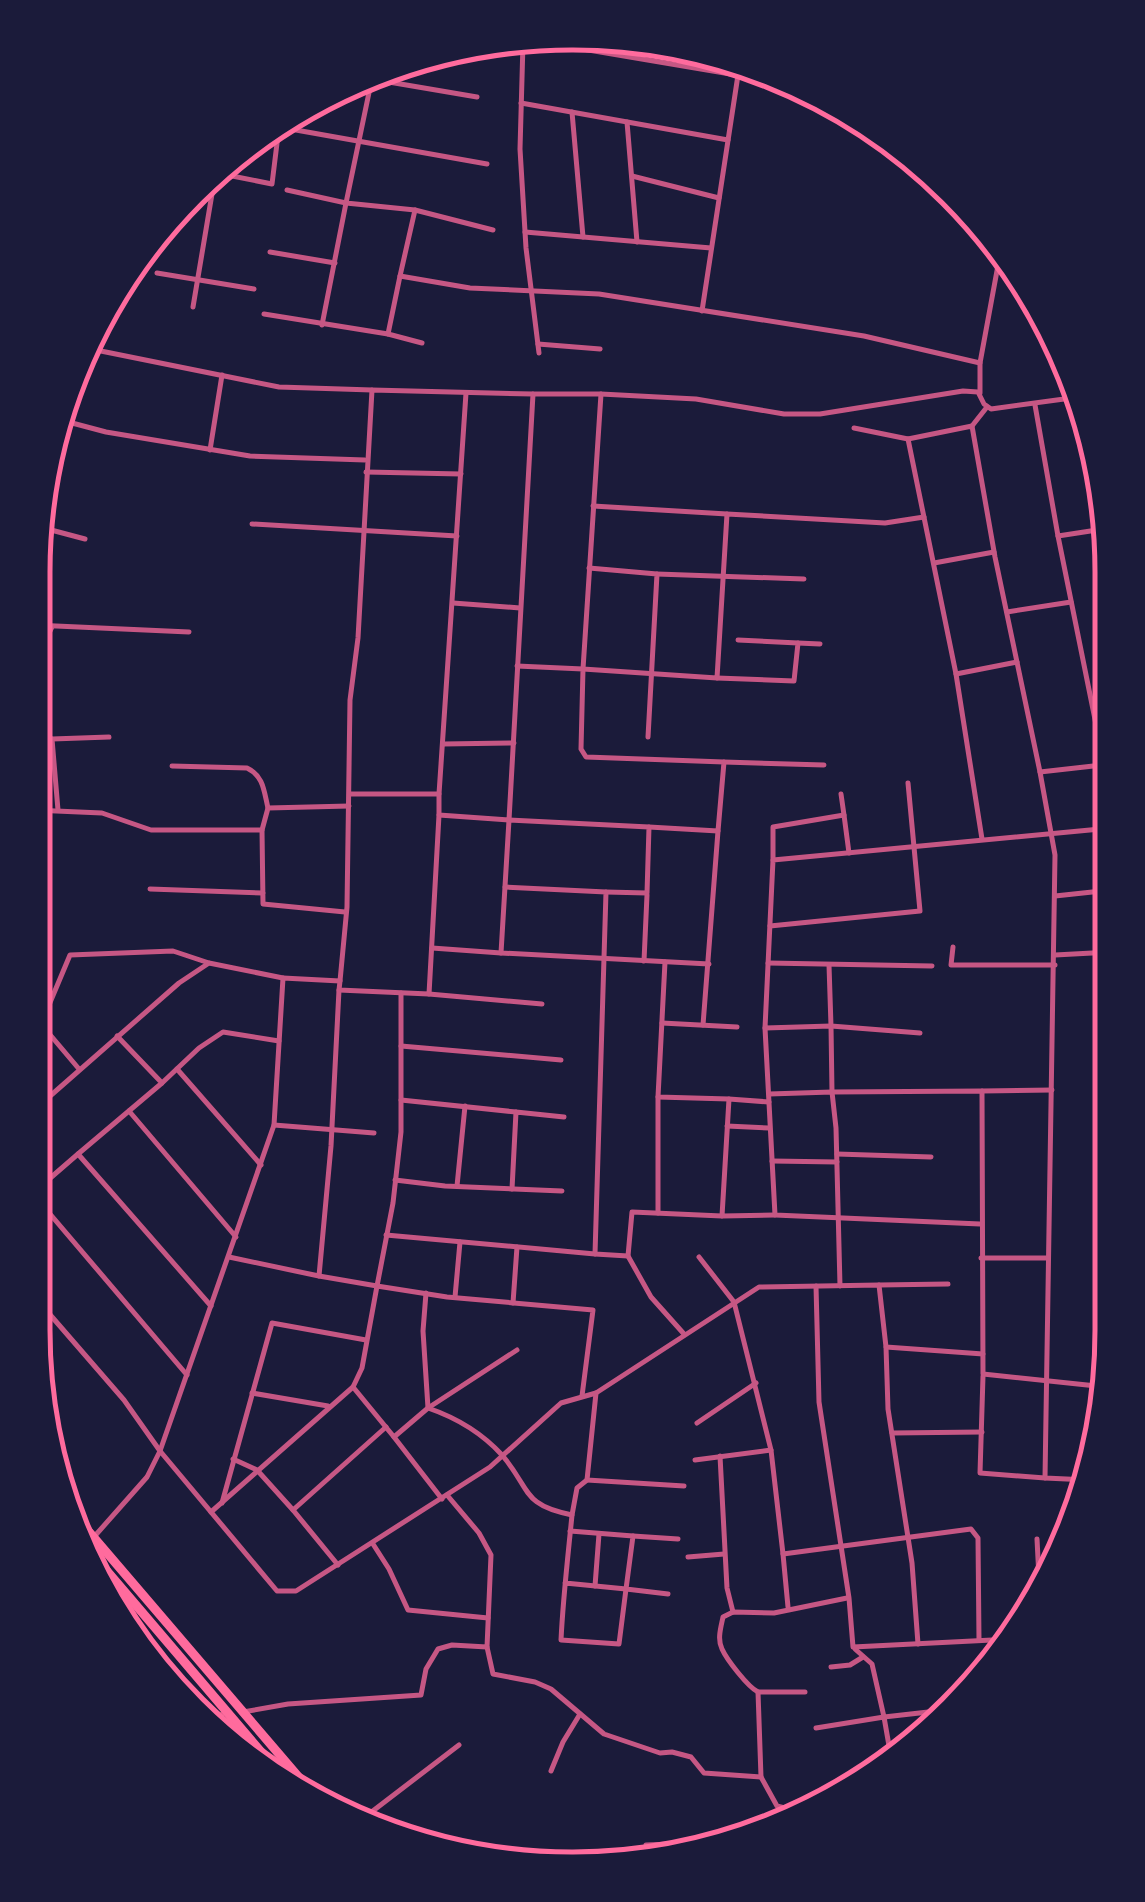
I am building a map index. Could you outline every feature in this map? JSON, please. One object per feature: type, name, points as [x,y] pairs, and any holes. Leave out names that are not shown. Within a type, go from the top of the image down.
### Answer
[{"type":"main road","points":[[94,1537],[293,1771]]},
{"type":"main road","points":[[114,1580],[256,1745]]},
{"type":"street","points":[[593,51],[721,72]]},
{"type":"street","points":[[523,52],[520,148],[539,353]]},
{"type":"street","points":[[702,312],[738,77]]},
{"type":"street","points":[[389,84],[478,97]]},
{"type":"street","points":[[322,325],[372,90]]},
{"type":"street","points":[[522,103],[728,140]]},
{"type":"street","points":[[572,112],[583,237]]},
{"type":"street","points":[[628,122],[637,242]]},
{"type":"street","points":[[300,127],[359,142],[487,164]]},
{"type":"street","points":[[233,176],[272,184],[277,142]]},
{"type":"street","points":[[632,176],[719,198]]},
{"type":"street","points":[[288,190],[346,203],[414,210],[493,230]]},
{"type":"street","points":[[193,307],[212,195]]},
{"type":"street","points":[[388,334],[414,210]]},
{"type":"street","points":[[525,232],[712,248]]},
{"type":"street","points":[[270,252],[335,263]]},
{"type":"street","points":[[987,407],[980,394],[980,366],[998,269]]},
{"type":"street","points":[[157,272],[254,289]]},
{"type":"street","points":[[400,276],[470,288],[600,294],[864,336],[980,366]]},
{"type":"street","points":[[264,314],[422,342]]},
{"type":"street","points":[[538,344],[600,348]]},
{"type":"street","points":[[100,351],[280,386],[696,399],[784,414],[820,414],[963,391],[980,394]]},
{"type":"street","points":[[210,450],[222,375]]},
{"type":"street","points":[[319,1276],[346,912],[350,700],[358,638],[372,390]]},
{"type":"street","points":[[430,994],[466,392]]},
{"type":"street","points":[[502,952],[533,394]]},
{"type":"street","points":[[601,394],[583,670],[581,749],[586,758],[824,765]]},
{"type":"street","points":[[854,428],[908,439],[972,426],[987,407],[1065,400]]},
{"type":"street","points":[[1035,405],[1071,602],[1095,707]]},
{"type":"street","points":[[72,423],[250,456],[366,460]]},
{"type":"street","points":[[972,426],[1051,832],[1055,965],[1044,1478]]},
{"type":"street","points":[[908,439],[956,674],[982,838]]},
{"type":"street","points":[[366,472],[461,474]]},
{"type":"street","points":[[593,506],[885,524],[924,517]]},
{"type":"street","points":[[717,678],[727,514]]},
{"type":"street","points":[[252,524],[457,536]]},
{"type":"street","points":[[52,530],[84,539]]},
{"type":"street","points":[[1058,536],[1093,531]]},
{"type":"street","points":[[934,563],[994,552]]},
{"type":"street","points":[[589,568],[804,580]]},
{"type":"street","points":[[648,737],[657,574]]},
{"type":"street","points":[[1006,612],[1071,602]]},
{"type":"street","points":[[453,603],[520,608]]},
{"type":"street","points":[[50,626],[189,632]]},
{"type":"street","points":[[50,632],[53,626]]},
{"type":"street","points":[[738,640],[820,644]]},
{"type":"street","points":[[516,666],[794,682],[798,643]]},
{"type":"street","points":[[956,674],[1017,662]]},
{"type":"street","points":[[58,810],[52,739],[109,737]]},
{"type":"street","points":[[442,744],[514,743]]},
{"type":"street","points":[[704,1025],[724,762]]},
{"type":"street","points":[[172,766],[247,768],[256,772],[268,808],[262,830],[263,904],[346,912]]},
{"type":"street","points":[[1040,772],[1095,766]]},
{"type":"street","points":[[770,926],[920,911],[908,783]]},
{"type":"street","points":[[349,794],[439,794]]},
{"type":"street","points":[[841,794],[849,853]]},
{"type":"street","points":[[268,808],[349,806]]},
{"type":"street","points":[[50,810],[102,813],[151,830],[262,830]]},
{"type":"street","points":[[439,815],[718,831]]},
{"type":"street","points":[[775,1214],[765,1028],[774,826],[844,815]]},
{"type":"street","points":[[644,962],[649,827]]},
{"type":"street","points":[[773,860],[1095,829]]},
{"type":"street","points":[[505,887],[646,894]]},
{"type":"street","points":[[150,889],[262,894]]},
{"type":"street","points":[[595,1254],[606,892]]},
{"type":"street","points":[[1055,896],[1095,892]]},
{"type":"street","points":[[953,947],[951,965],[1055,965]]},
{"type":"street","points":[[432,948],[708,964]]},
{"type":"street","points":[[50,1003],[70,955],[173,952],[283,978],[340,981]]},
{"type":"street","points":[[1055,956],[1095,953]]},
{"type":"street","points":[[658,1213],[664,962]]},
{"type":"street","points":[[50,1095],[178,983],[209,963]]},
{"type":"street","points":[[768,963],[932,966]]},
{"type":"street","points":[[829,965],[840,1286]]},
{"type":"street","points":[[94,1537],[147,1476],[160,1451],[230,1257],[274,1125],[283,978]]},
{"type":"street","points":[[339,990],[542,1004]]},
{"type":"street","points":[[211,1512],[352,1387],[362,1368],[396,1180],[401,1100],[400,993]]},
{"type":"street","points":[[662,1023],[737,1026]]},
{"type":"street","points":[[765,1028],[830,1026],[920,1032]]},
{"type":"street","points":[[50,1179],[223,1032],[280,1041]]},
{"type":"street","points":[[50,1035],[79,1069]]},
{"type":"street","points":[[117,1036],[162,1083]]},
{"type":"street","points":[[401,1046],[561,1060]]},
{"type":"street","points":[[176,1069],[260,1164]]},
{"type":"street","points":[[768,1094],[1052,1090]]},
{"type":"street","points":[[982,1091],[984,1374],[980,1473],[1073,1479]]},
{"type":"street","points":[[658,1098],[769,1102]]},
{"type":"street","points":[[722,1216],[729,1099]]},
{"type":"street","points":[[401,1100],[564,1116]]},
{"type":"street","points":[[457,1186],[465,1106]]},
{"type":"street","points":[[130,1110],[236,1237]]},
{"type":"street","points":[[512,1189],[516,1112]]},
{"type":"street","points":[[274,1125],[374,1134]]},
{"type":"street","points":[[727,1126],[770,1128]]},
{"type":"street","points":[[78,1154],[212,1307]]},
{"type":"street","points":[[837,1154],[931,1157]]},
{"type":"street","points":[[772,1161],[837,1162]]},
{"type":"street","points":[[396,1180],[562,1191]]},
{"type":"street","points":[[684,1334],[651,1297],[628,1256],[632,1212],[981,1224]]},
{"type":"street","points":[[50,1214],[188,1375]]},
{"type":"street","points":[[386,1235],[628,1256]]},
{"type":"street","points":[[455,1297],[460,1242]]},
{"type":"street","points":[[513,1302],[516,1247]]},
{"type":"street","points":[[230,1257],[376,1286],[592,1310],[582,1396]]},
{"type":"street","points":[[700,1257],[734,1302],[756,1383],[771,1450],[788,1608]]},
{"type":"street","points":[[981,1258],[1049,1258]]},
{"type":"street","points":[[50,1318],[124,1400],[160,1451],[277,1590],[296,1591],[445,1497],[502,1456],[562,1403],[596,1392],[758,1287],[948,1284]]},
{"type":"street","points":[[879,1285],[892,1433],[918,1617],[918,1644]]},
{"type":"street","points":[[816,1286],[819,1402],[849,1598],[852,1648]]},
{"type":"street","points":[[426,1293],[423,1330],[428,1408]]},
{"type":"street","points":[[222,1503],[272,1323],[367,1340]]},
{"type":"street","points":[[886,1347],[983,1354]]},
{"type":"street","points":[[394,1437],[428,1408],[518,1350]]},
{"type":"street","points":[[984,1374],[1092,1384]]},
{"type":"street","points":[[698,1423],[756,1383]]},
{"type":"street","points":[[352,1387],[479,1533],[492,1554],[487,1646],[493,1674],[551,1689],[604,1734],[625,1743],[691,1757],[704,1773],[760,1777]]},
{"type":"street","points":[[587,1480],[596,1392]]},
{"type":"street","points":[[252,1393],[328,1406]]},
{"type":"street","points":[[428,1408],[469,1425],[502,1456],[538,1505],[572,1515]]},
{"type":"street","points":[[293,1510],[386,1427]]},
{"type":"street","points":[[892,1433],[982,1432]]},
{"type":"street","points":[[696,1460],[771,1450]]},
{"type":"street","points":[[720,1456],[726,1588],[733,1612]]},
{"type":"street","points":[[232,1458],[257,1470],[338,1565]]},
{"type":"street","points":[[634,1536],[619,1644],[562,1640],[577,1488],[587,1480],[684,1486]]},
{"type":"street","points":[[783,1554],[971,1529],[978,1538],[980,1640]]},
{"type":"street","points":[[570,1532],[678,1539]]},
{"type":"street","points":[[595,1586],[599,1533]]},
{"type":"street","points":[[1036,1538],[1040,1562]]},
{"type":"street","points":[[373,1544],[408,1610],[488,1618]]},
{"type":"street","points":[[688,1557],[724,1554]]},
{"type":"street","points":[[565,1583],[668,1594]]},
{"type":"street","points":[[805,1692],[758,1692],[748,1688],[721,1648],[724,1617],[733,1612],[774,1613],[849,1598]]},
{"type":"street","points":[[852,1648],[993,1640]]},
{"type":"street","points":[[244,1712],[288,1704],[421,1695],[426,1669],[438,1649],[452,1645],[487,1646]]},
{"type":"street","points":[[852,1648],[872,1664],[889,1745]]},
{"type":"street","points":[[831,1667],[850,1665],[863,1656]]},
{"type":"street","points":[[758,1692],[760,1777],[777,1806],[782,1807]]},
{"type":"street","points":[[221,1716],[226,1710]]},
{"type":"street","points":[[816,1728],[927,1713]]},
{"type":"street","points":[[552,1772],[563,1742],[580,1714]]},
{"type":"street","points":[[372,1812],[459,1745]]},
{"type":"street","points":[[646,1845],[661,1844]]}]
